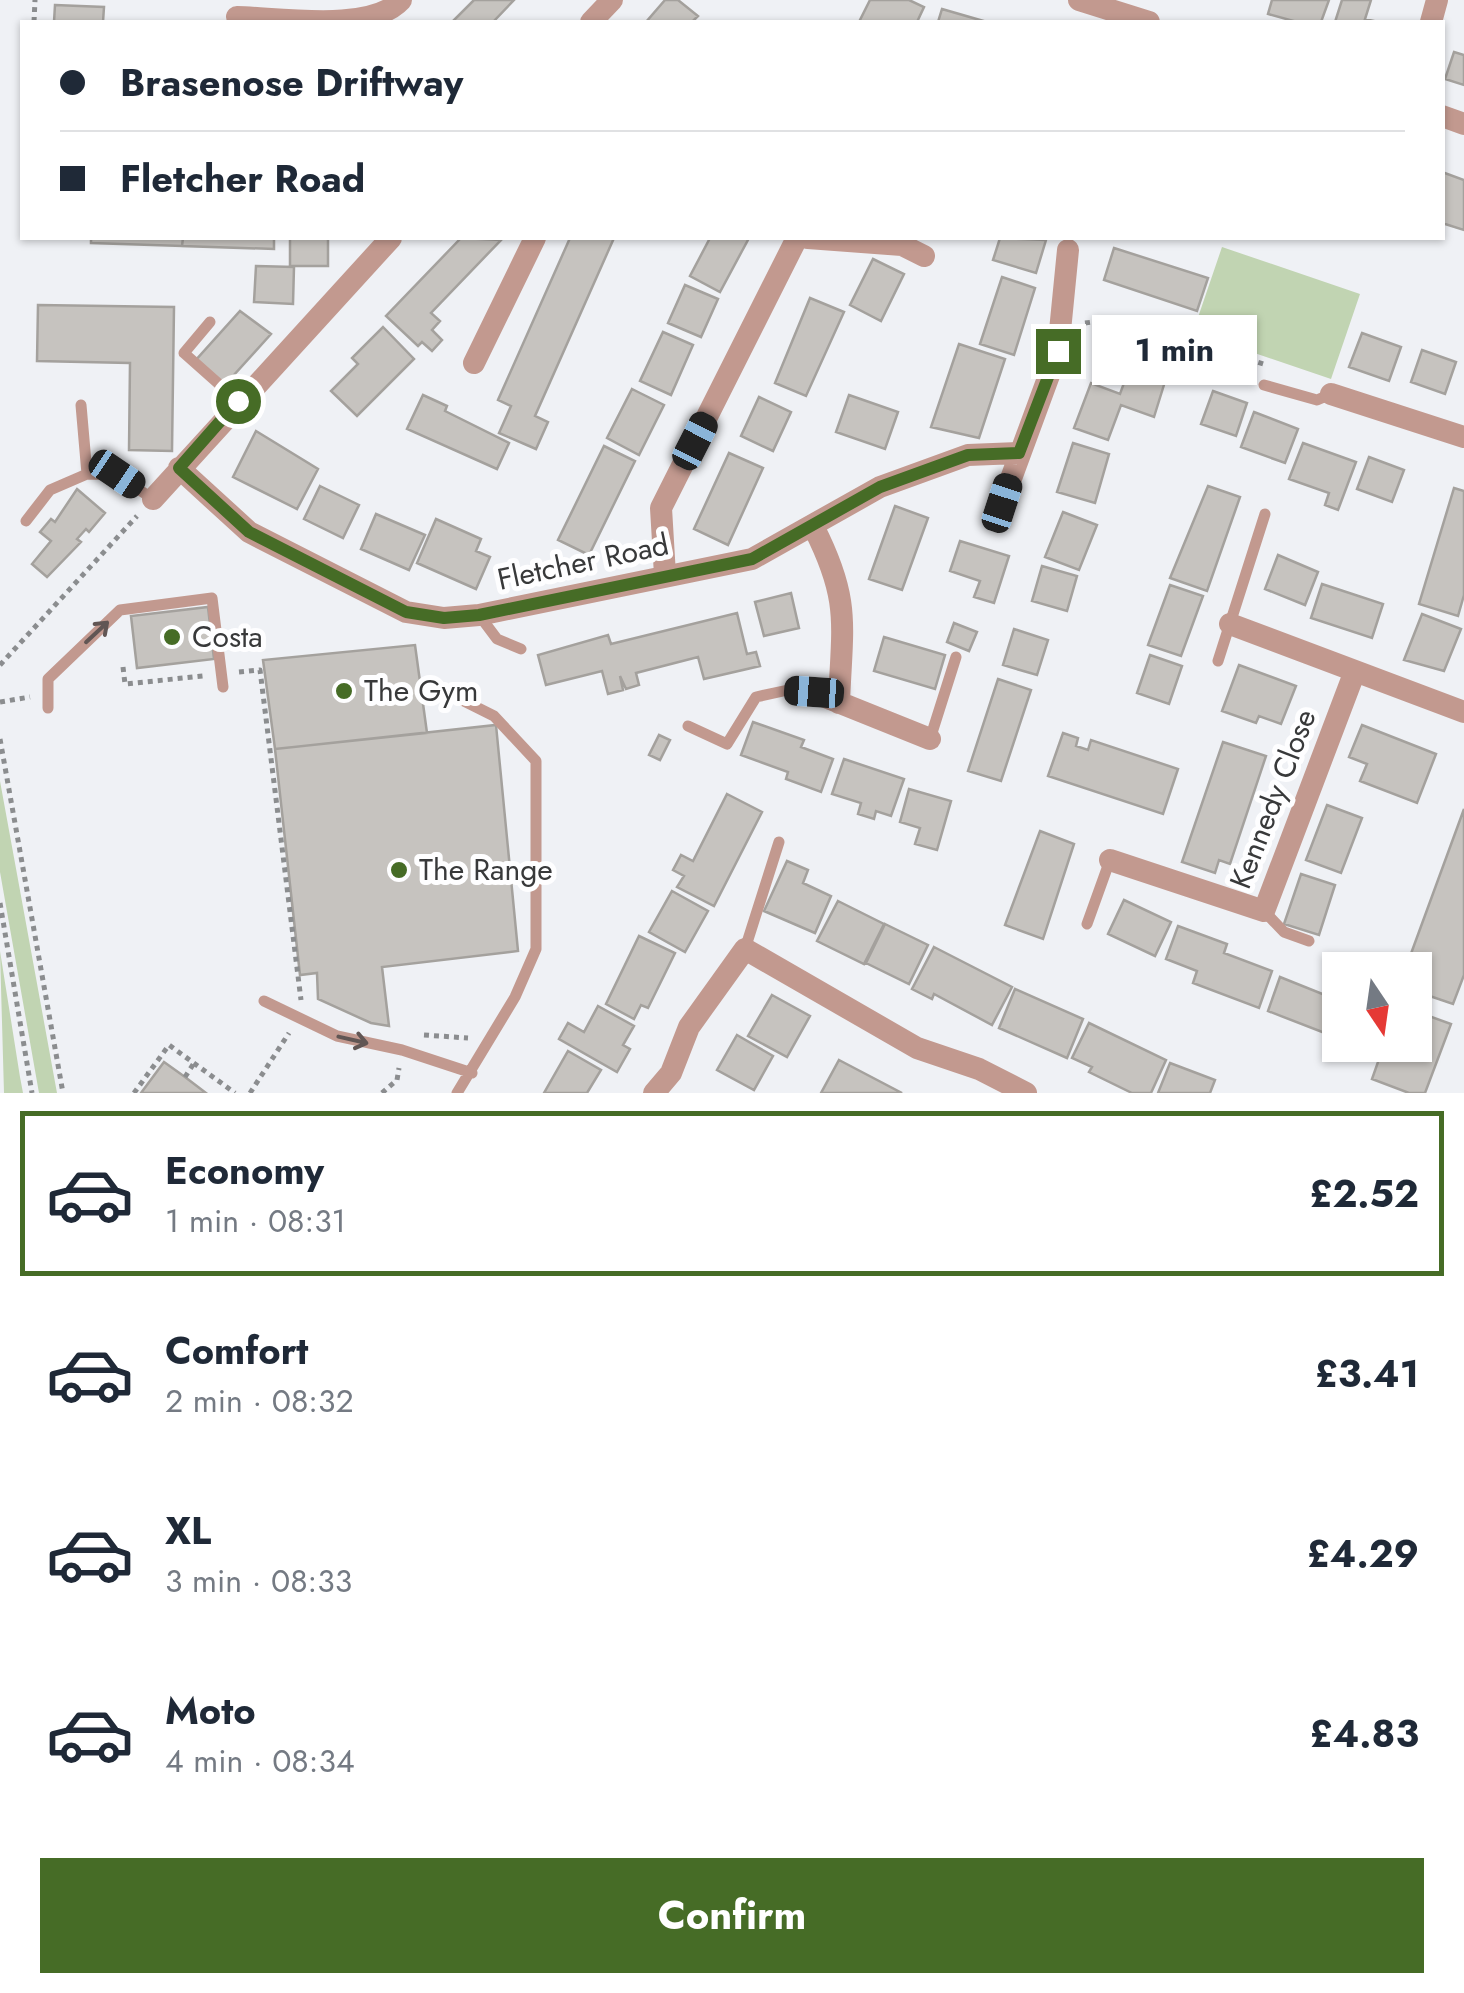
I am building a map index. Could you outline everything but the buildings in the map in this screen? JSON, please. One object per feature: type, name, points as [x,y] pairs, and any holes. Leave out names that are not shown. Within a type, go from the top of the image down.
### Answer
[{"type":"street","points":[[236,13],[362,20],[392,10],[401,0]]},
{"type":"street","points":[[593,20],[612,0]]},
{"type":"street","points":[[1078,0],[1143,20]]},
{"type":"street","points":[[153,499],[238,401],[389,240]]},
{"type":"street","points":[[474,364],[534,240]]},
{"type":"street","points":[[665,575],[660,508],[796,240]]},
{"type":"street","points":[[832,240],[902,246],[924,256]]},
{"type":"street","points":[[1002,503],[1058,351],[1069,244]]},
{"type":"street","points":[[1332,394],[1464,437]]},
{"type":"street","name":"Fletcher Road","points":[[179,468],[249,532],[406,612],[444,618],[479,615],[752,559],[814,528],[880,487],[968,455],[1019,453]]},
{"type":"street","points":[[814,528],[833,566],[844,606],[839,703]]},
{"type":"street","points":[[1230,624],[1464,712]]},
{"type":"street","name":"Kennedy Close","points":[[1110,860],[1264,911],[1355,671]]},
{"type":"street","points":[[814,692],[930,740]]},
{"type":"street","points":[[654,1093],[671,1073],[689,1027],[746,949],[917,1048],[979,1070],[1026,1093]]},
{"type":"lane","points":[[210,322],[184,353],[238,401]]},
{"type":"lane","points":[[1264,385],[1318,400],[1332,394]]},
{"type":"lane","points":[[81,405],[86,474]]},
{"type":"lane","points":[[26,521],[50,490],[86,474],[117,474],[153,499]]},
{"type":"lane","points":[[1218,661],[1265,514]]},
{"type":"lane","points":[[48,708],[48,679],[120,610],[212,598],[222,680]]},
{"type":"lane","points":[[479,615],[496,639],[521,649]]},
{"type":"lane","points":[[930,740],[956,657]]},
{"type":"lane","points":[[688,726],[727,744],[756,697],[788,690],[814,692]]},
{"type":"lane","points":[[452,696],[494,716],[536,761],[536,949],[515,997],[457,1093]]},
{"type":"lane","points":[[746,949],[779,842]]},
{"type":"lane","points":[[1087,924],[1110,860]]},
{"type":"lane","points":[[1264,911],[1284,932],[1309,941]]},
{"type":"lane","points":[[264,1001],[337,1036],[402,1050],[472,1073]]},
{"type":"path","points":[[1060,326],[1116,319],[1284,370]]},
{"type":"path","points":[[0,666],[153,499]]},
{"type":"path","points":[[123,667],[125,684],[222,680],[260,670],[302,1004],[298,1018],[250,1093]]},
{"type":"path","points":[[0,702],[48,693]]},
{"type":"path","points":[[0,740],[63,1093]]},
{"type":"path","points":[[0,903],[32,1093]]},
{"type":"path","points":[[134,1093],[169,1045],[235,1093]]},
{"type":"path","points":[[185,1078],[194,1063]]},
{"type":"green space","points":[[1222,247],[1360,294],[1331,379],[1193,332]]},
{"type":"green space","points":[[0,781],[57,1093],[39,1093],[0,872]]},
{"type":"green space","points":[[0,951],[20,1077],[23,1093],[4,1093]]},
{"type":"place","name":"Costa","points":[[172,637]]},
{"type":"place","name":"The Gym","points":[[344,691]]},
{"type":"place","name":"The Range","points":[[399,870]]},
{"type":"route","points":[[238,401],[179,468],[249,532],[406,612],[444,618],[479,615],[752,559],[814,528],[880,487],[968,455],[1019,453],[1058,351]]}]
